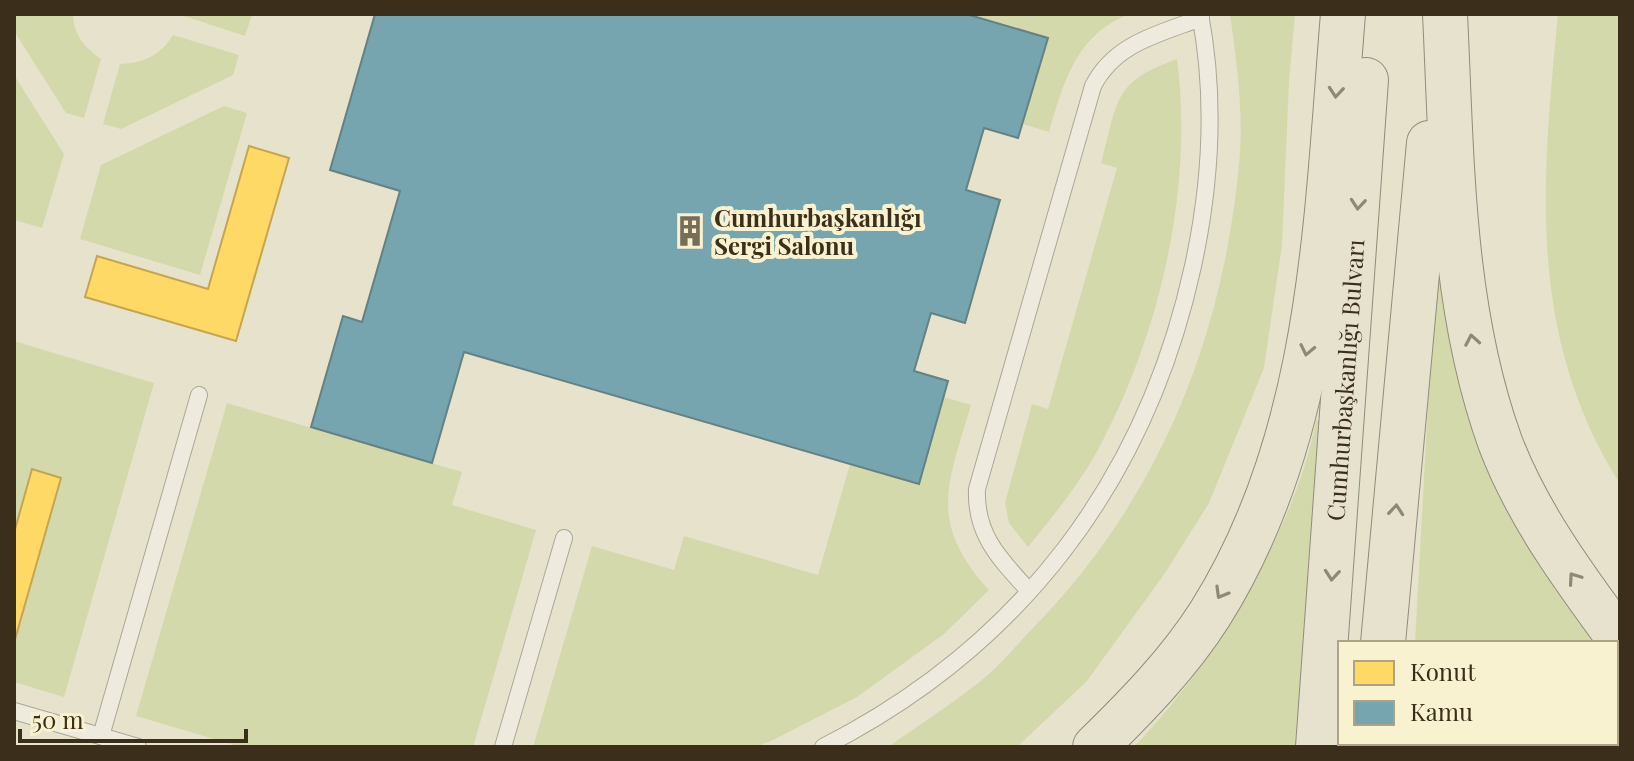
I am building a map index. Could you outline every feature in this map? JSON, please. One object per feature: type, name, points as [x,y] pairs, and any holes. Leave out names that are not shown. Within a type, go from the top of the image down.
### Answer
[{"type":"main road","points":[[1095,747],[1172,665],[1209,615],[1265,507],[1285,450],[1315,315],[1343,14]]},
{"type":"main road","name":"Cumhurbaşkanlığı Bulvarı","points":[[1318,747],[1370,14]]},
{"type":"main road","points":[[1443,14],[1454,198],[1463,284],[1477,367],[1501,445],[1539,519],[1570,573],[1620,640]]},
{"type":"main road","points":[[1383,641],[1443,14]]},
{"type":"lane","points":[[823,747],[872,722],[964,657],[1029,591],[1086,522],[1124,462],[1156,392],[1181,320],[1199,239],[1210,161],[1210,83],[1201,16],[1123,50],[1110,60],[1093,86],[977,489],[982,534],[990,548],[1029,591]]},
{"type":"lane","points":[[101,736],[199,395]]},
{"type":"lane","points":[[503,747],[564,538]]},
{"type":"lane","points":[[14,711],[138,747]]},
{"type":"green space","points":[[14,14],[73,14],[81,40],[101,59],[84,118],[66,113],[14,31]]},
{"type":"green space","points":[[178,14],[251,14],[252,15],[245,36]]},
{"type":"green space","points":[[966,14],[1130,14],[1097,34],[1085,47],[1067,78],[1049,132],[1023,124],[1047,38]]},
{"type":"green space","points":[[1230,14],[1295,14],[1282,245],[1264,368],[1209,503],[1165,573],[1087,681],[1017,747],[888,747],[988,675],[1074,583],[1113,530],[1147,475],[1175,418],[1199,358],[1217,295],[1239,165],[1240,108]]},
{"type":"green space","points":[[1558,14],[1620,14],[1620,484],[1590,428],[1568,371],[1555,314],[1548,255],[1546,196]]},
{"type":"green space","points":[[173,35],[239,55],[233,75],[121,129],[103,124],[120,64],[150,57]]},
{"type":"green space","points":[[1177,59],[1181,158],[1176,208],[1155,308],[1121,404],[1099,448],[1075,486],[1028,547],[1009,523],[1005,503],[1032,404],[1048,409],[1117,168],[1101,163],[1116,109],[1129,86],[1156,68]]},
{"type":"green space","points":[[14,75],[64,154],[42,228],[14,220]]},
{"type":"green space","points":[[224,106],[247,113],[200,275],[80,239],[101,165]]},
{"type":"green space","points":[[1438,220],[1595,641],[1415,641]]},
{"type":"green space","points":[[14,341],[154,383],[64,697],[14,682],[14,643],[32,470],[14,533]]},
{"type":"green space","points":[[944,397],[971,405],[955,458],[948,502],[957,544],[969,566],[989,590],[944,634],[857,697],[754,747],[533,747],[592,546],[674,570],[684,536],[818,575],[850,464],[918,484]]},
{"type":"green space","points":[[227,403],[462,472],[452,505],[536,530],[473,747],[241,747],[136,716]]},
{"type":"green space","points":[[1326,416],[1309,747],[1134,747],[1192,677],[1246,595],[1290,507],[1316,421]]},
{"type":"green space","points":[[1618,670],[1620,672],[1620,747],[1410,747],[1618,745]]},
{"type":"building: Konut","points":[[249,146],[289,158],[236,341],[85,297],[97,256],[208,289]]},
{"type":"building: Konut","points":[[32,469],[61,478],[14,643],[14,533]]},
{"type":"building: Kamu","name":"Cumhurbaşkanlığı Sergi Salonu","points":[[375,14],[966,14],[1048,38],[1018,138],[984,128],[966,190],[1000,200],[965,323],[931,313],[914,371],[948,381],[919,484],[464,352],[432,463],[311,427],[343,316],[362,322],[400,191],[330,170]]},
{"type":"place","name":"Cumhurbaşkanlığı Sergi Salonu","points":[[690,231]]}]
